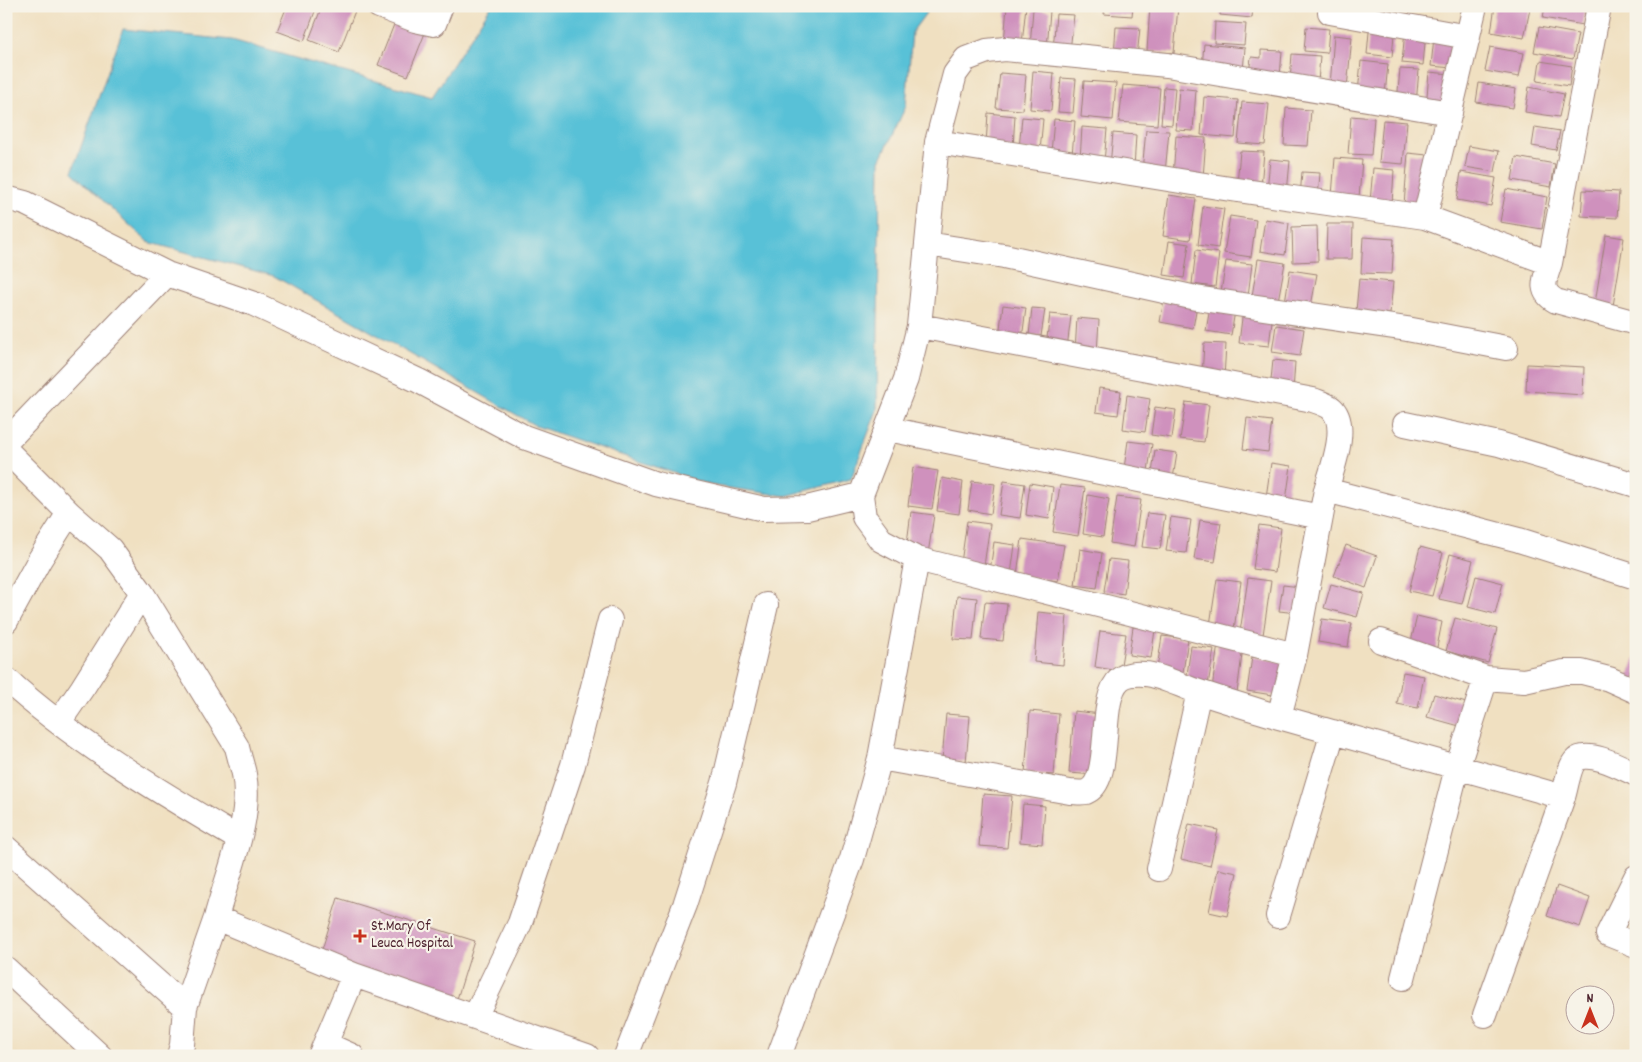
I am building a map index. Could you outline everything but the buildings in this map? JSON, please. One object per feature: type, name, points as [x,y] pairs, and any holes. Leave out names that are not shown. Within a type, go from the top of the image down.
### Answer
[{"type":"street","points":[[378,6],[415,20],[434,24],[441,6]]},
{"type":"street","points":[[1425,217],[1475,6]]},
{"type":"street","points":[[1599,6],[1550,263],[1544,283],[1545,292],[1548,297],[1556,301],[1636,323]]},
{"type":"street","points":[[1330,12],[1468,38]]},
{"type":"street","points":[[1295,655],[917,558],[881,540],[864,517],[861,495],[888,430],[906,379],[919,326],[937,142],[954,74],[966,59],[987,51],[1005,49],[1167,65],[1450,113]]},
{"type":"street","points":[[937,142],[1224,188],[1425,217],[1550,263]]},
{"type":"street","points":[[6,198],[25,204],[167,274],[254,304],[278,315],[419,381],[524,437],[656,484],[764,509],[807,508],[861,495]]},
{"type":"street","points":[[927,244],[1004,256],[1196,298],[1407,329],[1506,348]]},
{"type":"street","points":[[6,442],[167,274]]},
{"type":"street","points":[[919,326],[1313,400],[1331,408],[1340,422],[1339,441],[1326,490],[1295,655],[1279,717]]},
{"type":"street","points":[[1405,424],[1499,444],[1636,485]]},
{"type":"street","points":[[888,430],[1321,517]]},
{"type":"street","points":[[6,450],[69,513],[110,550],[142,592],[237,747],[244,775],[246,799],[239,839],[216,918],[185,1006],[182,1045],[178,1056]]},
{"type":"street","points":[[1326,490],[1634,570]]},
{"type":"street","points":[[6,621],[40,559],[69,513]]},
{"type":"street","points":[[779,1056],[852,859],[880,758],[917,558]]},
{"type":"street","points":[[59,722],[142,592]]},
{"type":"street","points":[[626,1056],[685,905],[724,783],[766,605]]},
{"type":"street","points":[[474,1017],[520,923],[573,765],[610,620]]},
{"type":"street","points":[[1382,641],[1486,678],[1524,682],[1564,672],[1582,672],[1609,679],[1636,691]]},
{"type":"street","points":[[880,758],[1070,792],[1085,792],[1095,784],[1101,770],[1109,701],[1115,684],[1122,678],[1134,674],[1147,674],[1279,717],[1563,797]]},
{"type":"street","points":[[1403,978],[1457,768],[1486,678]]},
{"type":"street","points":[[6,679],[30,701],[136,776],[239,839]]},
{"type":"street","points":[[1159,869],[1199,692]]},
{"type":"street","points":[[1278,916],[1333,732]]},
{"type":"street","points":[[1485,1015],[1575,760],[1581,757],[1592,757],[1636,774]]},
{"type":"street","points":[[6,848],[185,1006]]},
{"type":"street","points":[[1636,877],[1608,934],[1636,945]]},
{"type":"street","points":[[216,918],[354,975],[587,1056]]},
{"type":"street","points":[[6,969],[100,1056]]},
{"type":"street","points":[[352,1056],[323,1050],[354,975]]},
{"type":"water","points":[[491,6],[931,6],[912,32],[906,106],[880,161],[877,410],[851,479],[786,496],[709,485],[536,426],[274,276],[148,242],[72,172],[123,29],[232,40],[432,97]]},
{"type":"place","name":"St.Mary Of Leuca Hospital","points":[[360,936]]}]
